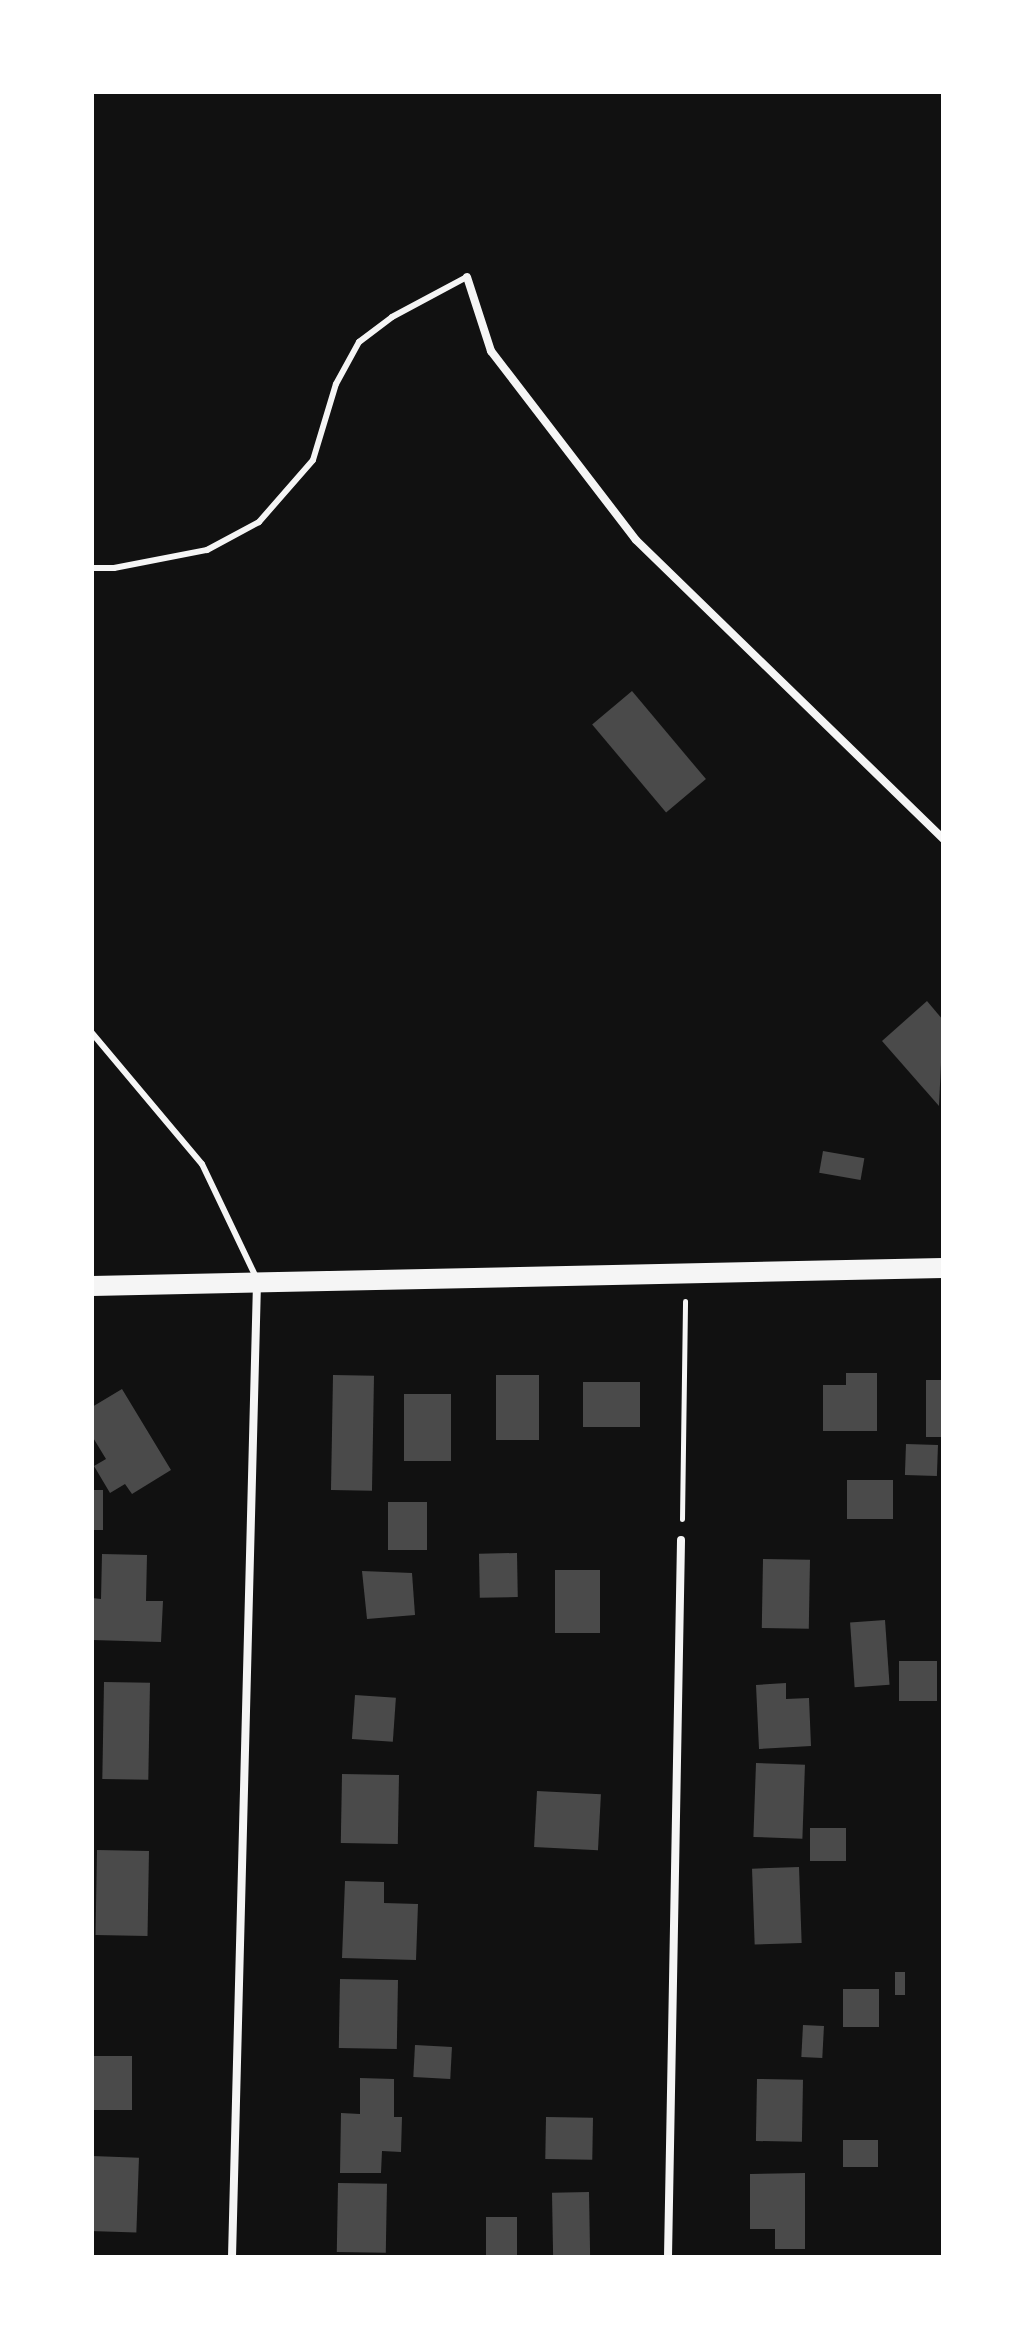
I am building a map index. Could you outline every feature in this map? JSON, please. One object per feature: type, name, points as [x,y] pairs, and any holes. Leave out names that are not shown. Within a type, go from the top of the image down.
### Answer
[{"type":"main road","points":[[92,1286],[686,1276],[943,1268]]},
{"type":"street","points":[[467,277],[491,351],[636,540],[943,839]]},
{"type":"street","points":[[232,2257],[257,1281]]},
{"type":"street","points":[[668,2257],[681,1540]]},
{"type":"lane","points":[[92,568],[114,568],[207,550],[259,522],[313,460],[336,384],[359,342],[392,317],[467,277]]},
{"type":"lane","points":[[92,1033],[202,1164],[257,1281]]},
{"type":"path","points":[[681,1540],[686,1276]]},
{"type":"building","points":[[632,691],[706,779],[666,813],[592,724]]},
{"type":"building","points":[[927,1001],[943,1020],[939,1106],[882,1041]]},
{"type":"building","points":[[823,1151],[864,1158],[861,1180],[819,1173]]},
{"type":"building","points":[[846,1373],[877,1373],[877,1431],[823,1431],[823,1385],[846,1385]]},
{"type":"building","points":[[333,1375],[374,1376],[372,1491],[331,1490]]},
{"type":"building","points":[[496,1375],[539,1375],[539,1440],[496,1440]]},
{"type":"building","points":[[926,1380],[943,1380],[943,1437],[926,1437]]},
{"type":"building","points":[[583,1382],[640,1382],[640,1427],[583,1427]]},
{"type":"building","points":[[122,1389],[171,1470],[132,1494],[125,1484],[110,1493],[94,1466],[106,1459],[92,1436],[92,1407]]},
{"type":"building","points":[[404,1394],[451,1394],[451,1461],[404,1461]]},
{"type":"building","points":[[906,1444],[938,1445],[937,1476],[905,1475]]},
{"type":"building","points":[[847,1480],[893,1480],[893,1519],[847,1519]]},
{"type":"building","points":[[92,1490],[103,1490],[103,1530],[92,1530]]},
{"type":"building","points":[[388,1502],[427,1502],[427,1550],[388,1550]]},
{"type":"building","points":[[517,1553],[518,1597],[480,1598],[479,1554]]},
{"type":"building","points":[[102,1554],[147,1555],[146,1601],[163,1601],[161,1642],[92,1640],[92,1598],[101,1599]]},
{"type":"building","points":[[763,1559],[810,1560],[809,1629],[762,1628]]},
{"type":"building","points":[[555,1570],[600,1570],[600,1633],[555,1633]]},
{"type":"building","points":[[362,1571],[412,1573],[415,1615],[367,1619]]},
{"type":"building","points":[[885,1620],[890,1685],[855,1687],[850,1622]]},
{"type":"building","points":[[899,1661],[937,1661],[937,1701],[899,1701]]},
{"type":"building","points":[[104,1682],[150,1683],[148,1780],[102,1779]]},
{"type":"building","points":[[786,1683],[786,1699],[809,1698],[811,1746],[759,1749],[756,1685]]},
{"type":"building","points":[[355,1695],[396,1698],[393,1742],[352,1739]]},
{"type":"building","points":[[756,1763],[805,1765],[802,1839],[753,1837]]},
{"type":"building","points":[[342,1774],[399,1775],[398,1844],[341,1843]]},
{"type":"building","points":[[537,1791],[601,1794],[598,1850],[534,1847]]},
{"type":"building","points":[[810,1828],[846,1828],[846,1861],[810,1861]]},
{"type":"building","points":[[97,1850],[149,1851],[148,1936],[96,1935]]},
{"type":"building","points":[[799,1867],[802,1943],[755,1945],[752,1869]]},
{"type":"building","points":[[345,1881],[384,1882],[384,1903],[418,1904],[416,1960],[342,1958]]},
{"type":"building","points":[[895,1972],[905,1972],[905,1995],[895,1995]]},
{"type":"building","points":[[340,1979],[398,1980],[397,2049],[339,2048]]},
{"type":"building","points":[[843,1989],[879,1989],[879,2027],[843,2027]]},
{"type":"building","points":[[803,2025],[824,2026],[822,2058],[801,2057]]},
{"type":"building","points":[[415,2045],[452,2047],[450,2079],[413,2077]]},
{"type":"building","points":[[92,2056],[132,2056],[132,2110],[92,2110]]},
{"type":"building","points":[[360,2078],[394,2079],[394,2117],[402,2117],[401,2152],[382,2151],[381,2173],[340,2173],[341,2113],[360,2114]]},
{"type":"building","points":[[757,2079],[803,2080],[802,2142],[756,2141]]},
{"type":"building","points":[[546,2117],[593,2118],[592,2160],[545,2159]]},
{"type":"building","points":[[843,2140],[878,2140],[878,2167],[843,2167]]},
{"type":"building","points":[[92,2156],[139,2158],[136,2233],[92,2231]]},
{"type":"building","points":[[805,2173],[805,2249],[775,2249],[775,2229],[750,2229],[750,2174]]},
{"type":"building","points":[[338,2183],[387,2184],[386,2253],[337,2252]]},
{"type":"building","points":[[589,2192],[590,2257],[553,2257],[552,2193]]},
{"type":"building","points":[[486,2217],[517,2217],[517,2257],[486,2257]]}]
